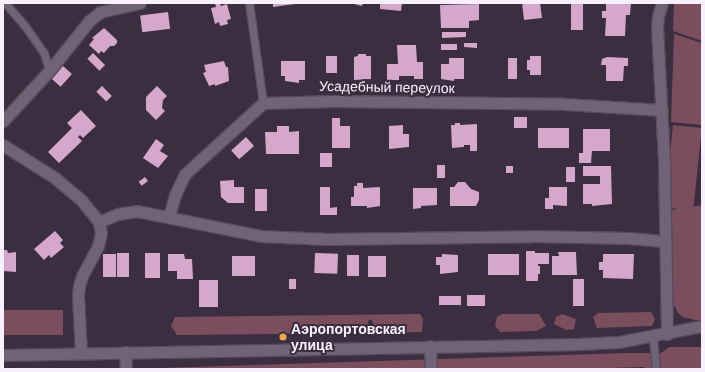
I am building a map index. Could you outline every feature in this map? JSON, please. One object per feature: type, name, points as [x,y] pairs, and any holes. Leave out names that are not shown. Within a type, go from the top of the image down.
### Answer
[{"type":"street","points":[[3,121],[49,71],[89,21],[100,12],[140,3]]},
{"type":"street","points":[[662,3],[658,16],[657,27],[662,110],[667,334]]},
{"type":"street","name":"Усадебный переулок","points":[[262,103],[333,101],[565,104],[662,110]]},
{"type":"street","points":[[169,217],[175,195],[185,174],[262,103]]},
{"type":"street","points":[[3,145],[55,178],[82,201],[99,222],[101,233],[98,246],[82,276],[79,286],[78,296],[81,353]]},
{"type":"street","points":[[99,222],[127,212],[137,211],[218,229],[261,236],[327,239],[532,236],[629,238],[666,241]]},
{"type":"street","points":[[3,354],[580,344],[618,342],[700,328]]},
{"type":"street","points":[[430,346],[431,369]]},
{"type":"street","points":[[125,352],[126,369]]},
{"type":"lane","points":[[5,3],[25,26],[44,53],[49,71]]},
{"type":"lane","points":[[249,3],[262,103]]},
{"type":"lane","points":[[653,336],[656,369]]},
{"type":"shaded area","points":[[674,3],[702,3],[702,41],[673,31]]},
{"type":"shaded area","points":[[674,34],[702,43],[702,125],[671,122]]},
{"type":"shaded area","points":[[673,125],[702,128],[693,211],[664,208]]},
{"type":"shaded area","points":[[702,205],[702,320],[695,320],[683,317],[678,313],[672,301],[672,210]]},
{"type":"shaded area","points":[[3,310],[63,310],[63,335],[3,335]]},
{"type":"shaded area","points":[[651,312],[655,319],[652,326],[597,328],[593,317],[598,313]]},
{"type":"shaded area","points":[[420,314],[423,319],[422,332],[379,333],[371,319],[362,333],[177,335],[171,326],[175,317]]},
{"type":"shaded area","points":[[502,314],[539,314],[546,326],[536,331],[500,332],[495,326],[497,317]]},
{"type":"shaded area","points":[[562,314],[576,319],[574,329],[566,330],[554,324],[556,317]]},
{"type":"shaded area","points":[[669,347],[702,347],[702,369],[643,369],[645,367],[575,369],[127,369],[661,353]]},
{"type":"building","points":[[215,3],[220,3],[221,6],[227,4],[231,19],[227,20],[228,24],[220,26],[219,22],[215,24],[211,8],[216,7]]},
{"type":"building","points":[[273,3],[295,3],[295,4],[273,7]]},
{"type":"building","points":[[350,3],[363,3],[362,6]]},
{"type":"building","points":[[380,3],[402,3],[401,11],[380,9]]},
{"type":"building","points":[[522,3],[540,3],[542,18],[524,20]]},
{"type":"building","points":[[571,3],[583,3],[583,30],[571,30]]},
{"type":"building","points":[[606,3],[631,3],[630,15],[626,15],[625,36],[605,36],[606,18],[602,18],[602,11],[606,11]]},
{"type":"building","points":[[479,4],[479,20],[469,21],[469,28],[441,28],[440,5]]},
{"type":"building","points":[[168,12],[170,29],[142,32],[140,15]]},
{"type":"building","points":[[104,28],[117,40],[117,43],[114,46],[110,46],[104,53],[101,51],[99,54],[89,45],[94,39],[92,38]]},
{"type":"building","points":[[442,32],[466,32],[466,37],[442,38]]},
{"type":"building","points":[[464,43],[477,43],[477,48],[464,47]]},
{"type":"building","points":[[441,44],[457,44],[457,50],[441,50]]},
{"type":"building","points":[[397,45],[416,45],[417,62],[423,62],[423,79],[414,79],[414,76],[399,76],[399,80],[387,80],[387,64],[398,64]]},
{"type":"building","points":[[93,53],[105,65],[99,71],[87,59]]},
{"type":"building","points":[[358,54],[366,54],[366,56],[371,56],[371,79],[354,80],[354,57],[358,56]]},
{"type":"building","points":[[326,56],[337,56],[337,73],[326,73]]},
{"type":"building","points":[[530,56],[541,56],[541,75],[530,75],[530,70],[527,70],[527,60],[530,60]]},
{"type":"building","points":[[607,57],[628,58],[628,66],[624,66],[623,81],[606,81],[606,65],[601,65],[602,59]]},
{"type":"building","points":[[449,58],[464,58],[464,79],[454,79],[454,81],[441,79],[441,64],[449,64]]},
{"type":"building","points":[[508,58],[517,58],[517,79],[508,79]]},
{"type":"building","points":[[224,61],[226,67],[228,67],[229,81],[215,86],[215,84],[209,86],[203,73],[206,72],[204,65]]},
{"type":"building","points":[[281,61],[305,61],[305,80],[299,80],[299,83],[285,81],[285,76],[281,76]]},
{"type":"building","points":[[63,66],[72,74],[61,87],[52,79]]},
{"type":"building","points":[[102,86],[112,96],[106,102],[96,92]]},
{"type":"building","points":[[157,86],[167,96],[163,100],[162,108],[165,111],[156,120],[146,110],[146,97]]},
{"type":"building","points":[[81,110],[96,126],[83,138],[80,135],[78,137],[82,141],[59,163],[48,152],[72,128],[67,123]]},
{"type":"building","points":[[514,117],[527,117],[527,128],[514,128]]},
{"type":"building","points":[[332,118],[340,118],[340,126],[350,126],[350,148],[332,148]]},
{"type":"building","points":[[455,123],[460,123],[460,125],[477,124],[477,151],[470,151],[470,145],[452,148],[451,125],[455,125]]},
{"type":"building","points":[[403,125],[403,134],[409,134],[409,147],[389,149],[389,126]]},
{"type":"building","points":[[277,126],[289,126],[289,132],[299,131],[299,154],[266,154],[265,132],[277,132]]},
{"type":"building","points":[[538,128],[569,128],[569,148],[538,148]]},
{"type":"building","points":[[583,129],[610,129],[610,151],[592,151],[591,163],[579,163],[579,153],[583,153]]},
{"type":"building","points":[[246,137],[254,146],[239,159],[231,150]]},
{"type":"building","points":[[156,139],[164,145],[160,151],[168,156],[158,168],[143,158]]},
{"type":"building","points":[[320,153],[332,153],[332,167],[320,167]]},
{"type":"building","points":[[437,165],[445,165],[445,178],[437,178]]},
{"type":"building","points":[[506,166],[513,166],[513,173],[506,173]]},
{"type":"building","points":[[583,166],[611,166],[612,204],[592,206],[592,204],[583,204],[583,184],[600,184],[600,176],[583,176]]},
{"type":"building","points":[[566,167],[575,167],[575,182],[566,182]]},
{"type":"building","points":[[145,177],[148,181],[142,186],[139,182]]},
{"type":"building","points":[[234,180],[234,187],[244,187],[244,203],[228,203],[221,197],[220,181]]},
{"type":"building","points":[[458,182],[465,182],[471,189],[479,192],[479,200],[476,206],[450,206],[450,187],[454,187]]},
{"type":"building","points":[[357,183],[363,183],[363,188],[380,187],[380,206],[367,208],[367,206],[351,206],[351,197],[354,197],[354,186],[357,186]]},
{"type":"building","points":[[320,187],[330,187],[330,208],[337,207],[337,215],[320,215]]},
{"type":"building","points":[[549,187],[567,187],[567,206],[553,205],[553,209],[545,209],[545,198],[549,198]]},
{"type":"building","points":[[413,188],[437,188],[437,205],[421,206],[421,208],[413,209]]},
{"type":"building","points":[[255,189],[267,189],[267,211],[255,211]]},
{"type":"building","points":[[55,231],[63,240],[60,243],[64,247],[51,258],[49,255],[44,260],[34,249]]},
{"type":"building","points":[[3,250],[7,250],[8,253],[16,252],[16,272],[3,271]]},
{"type":"building","points":[[526,251],[535,251],[535,253],[549,253],[549,264],[538,264],[538,266],[540,266],[540,274],[538,274],[538,281],[526,281]]},
{"type":"building","points":[[558,252],[576,252],[577,275],[552,275],[552,256],[559,256]]},
{"type":"building","points":[[117,253],[129,253],[129,277],[117,277]]},
{"type":"building","points":[[145,253],[160,253],[160,278],[145,278]]},
{"type":"building","points":[[315,253],[338,254],[337,274],[314,273]]},
{"type":"building","points":[[103,254],[116,254],[116,277],[103,277]]},
{"type":"building","points":[[168,254],[184,254],[185,259],[192,259],[193,279],[177,279],[177,271],[168,271]]},
{"type":"building","points":[[442,254],[458,255],[458,272],[440,274],[440,265],[436,265],[436,257],[442,257]]},
{"type":"building","points":[[488,254],[519,254],[519,275],[488,275]]},
{"type":"building","points":[[603,254],[634,254],[633,279],[603,278],[603,270],[599,270],[599,262],[603,262]]},
{"type":"building","points":[[347,255],[359,255],[359,276],[347,276]]},
{"type":"building","points":[[232,256],[255,256],[255,276],[232,276]]},
{"type":"building","points":[[368,256],[386,256],[386,277],[368,277]]},
{"type":"building","points":[[289,279],[296,279],[296,289],[289,289]]},
{"type":"building","points":[[573,279],[584,279],[584,306],[573,306]]},
{"type":"building","points":[[199,280],[218,280],[218,307],[199,307]]},
{"type":"building","points":[[467,295],[485,295],[485,306],[467,306]]},
{"type":"building","points":[[439,296],[461,296],[461,305],[439,305]]},
{"type":"place","name":"Аэропортовская улица","points":[[283,337]]}]
